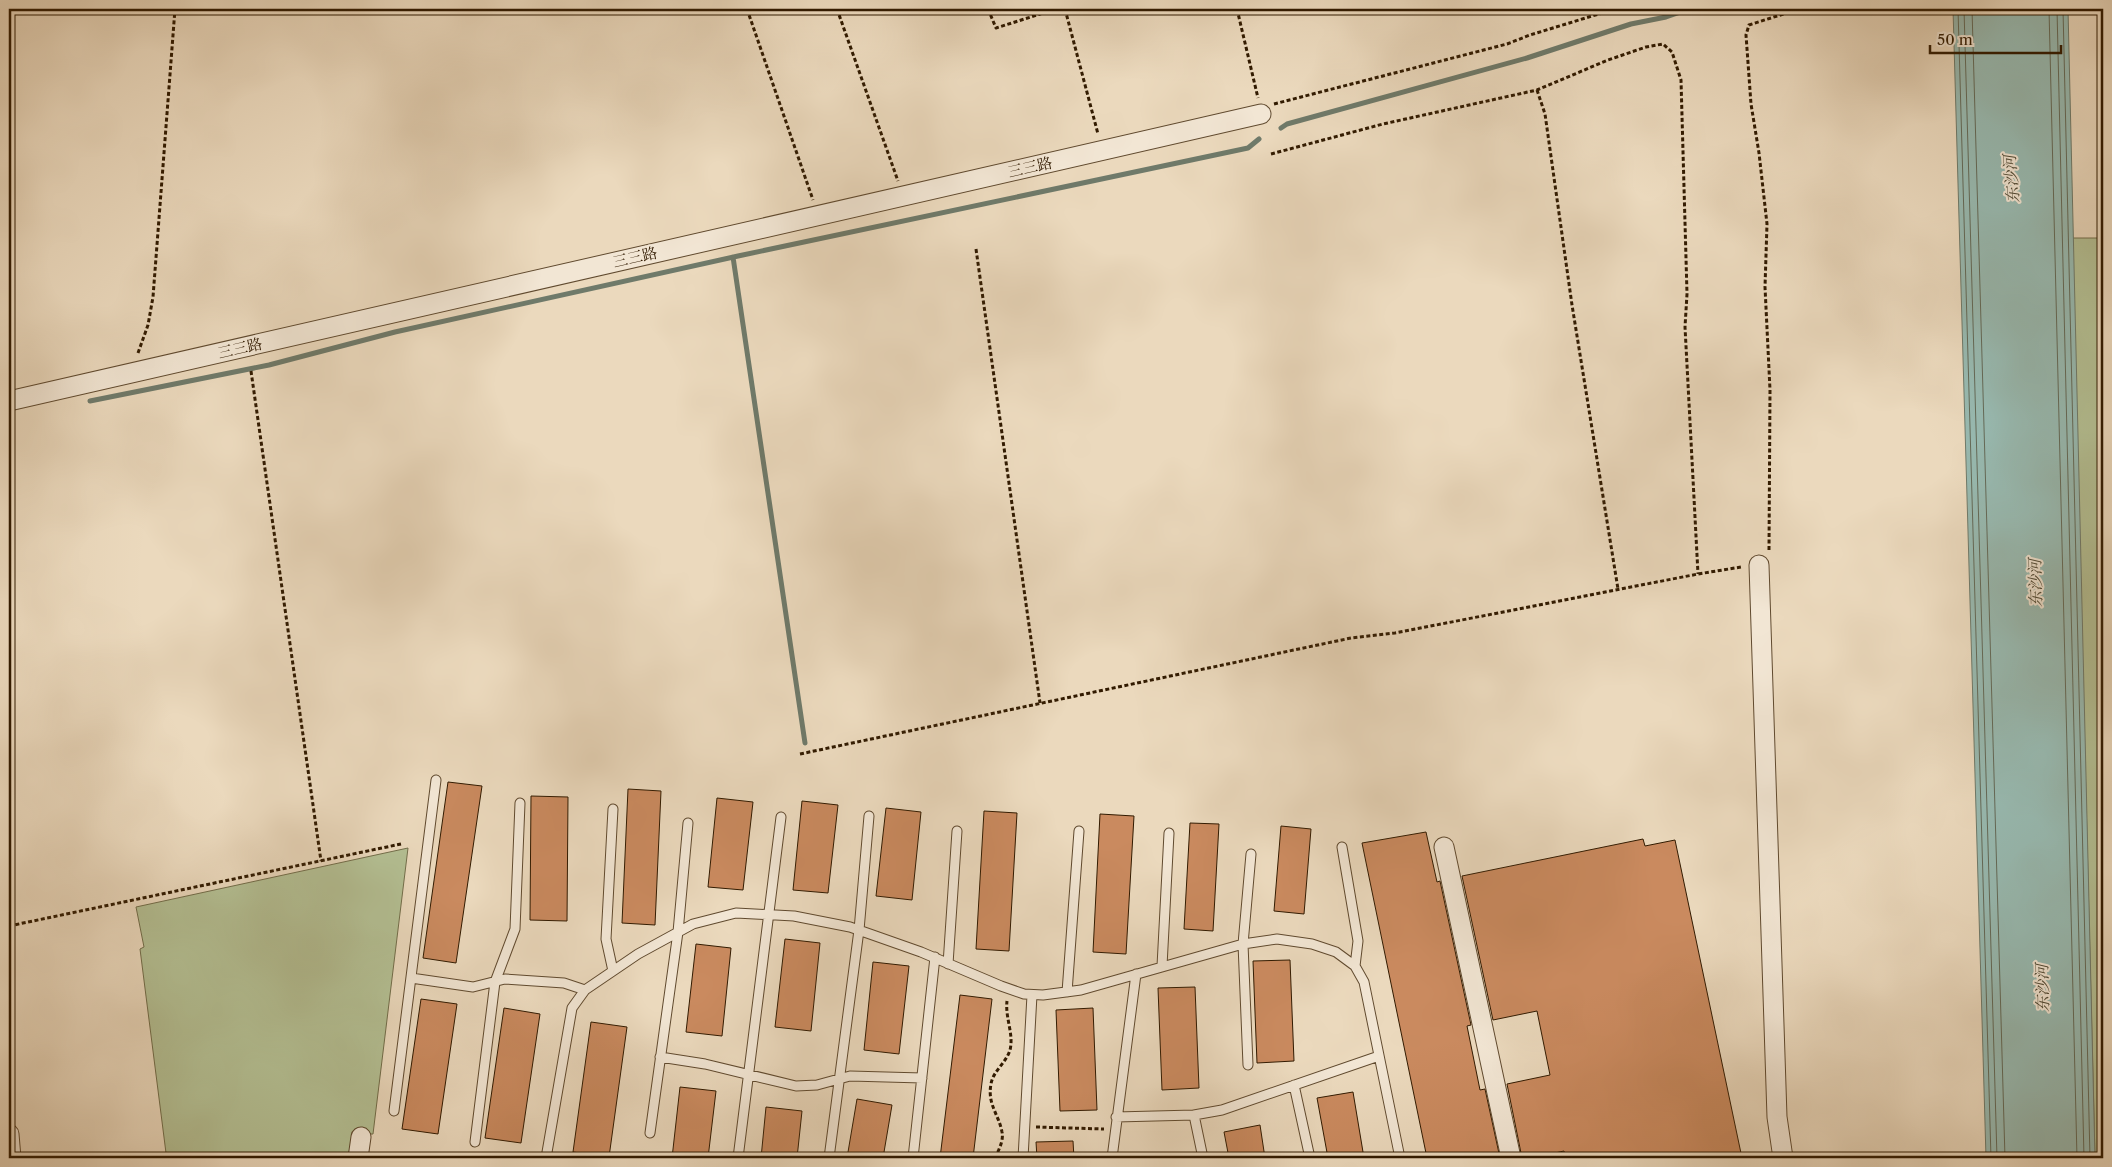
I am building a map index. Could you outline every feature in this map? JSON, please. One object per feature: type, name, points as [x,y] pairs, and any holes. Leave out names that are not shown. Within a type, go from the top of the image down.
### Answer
[{"type":"street","name":"三三路","points":[[9,400],[1103,150],[1260,110]]},
{"type":"street","points":[[1759,565],[1777,1117],[1783,1158]]},
{"type":"street","points":[[1444,847],[1511,1158]]},
{"type":"street","points":[[9,1134],[11,1158]]},
{"type":"street","points":[[358,1158],[361,1137]]},
{"type":"lane","points":[[394,1111],[436,780]]},
{"type":"lane","points":[[475,1142],[495,982],[515,929],[520,802]]},
{"type":"lane","points":[[613,809],[606,939],[613,971]]},
{"type":"lane","points":[[829,1158],[859,930],[869,816]]},
{"type":"lane","points":[[738,1158],[781,818]]},
{"type":"lane","points":[[650,1133],[678,932],[688,823]]},
{"type":"lane","points":[[948,964],[957,831]]},
{"type":"lane","points":[[1067,992],[1079,831]]},
{"type":"lane","points":[[1162,966],[1169,834]]},
{"type":"lane","points":[[1342,847],[1358,941],[1355,966]]},
{"type":"lane","points":[[1248,1065],[1243,944],[1251,854]]},
{"type":"lane","points":[[546,1158],[572,1008],[585,990],[638,954],[693,924],[736,913],[794,916],[859,930],[935,958],[1008,989],[1043,996],[1080,990],[1243,944],[1277,939],[1312,944],[1336,952],[1355,966],[1364,982],[1400,1158]]},
{"type":"lane","points":[[913,1158],[935,958]]},
{"type":"lane","points":[[1112,1158],[1114,1129],[1136,974]]},
{"type":"lane","points":[[411,978],[473,988],[505,979],[564,983],[585,990]]},
{"type":"lane","points":[[1023,1158],[1032,995]]},
{"type":"lane","points":[[1116,1117],[1194,1115],[1222,1110],[1379,1056]]},
{"type":"lane","points":[[660,1057],[749,1074],[796,1086],[816,1085],[850,1076],[922,1078]]},
{"type":"lane","points":[[1294,1085],[1310,1158]]},
{"type":"lane","points":[[1194,1115],[1202,1158]]},
{"type":"path","points":[[131,372],[148,325],[153,297],[175,9]]},
{"type":"path","points":[[747,9],[818,215]]},
{"type":"path","points":[[837,9],[903,196]]},
{"type":"path","points":[[988,9],[996,28],[1056,9]]},
{"type":"path","points":[[1065,9],[1103,150]]},
{"type":"path","points":[[1236,9],[1260,110],[1506,44],[1615,9]]},
{"type":"path","points":[[800,754],[1351,638],[1395,633],[1698,574],[1759,565],[1769,553],[1770,390],[1765,287],[1767,224],[1751,104],[1746,36],[1749,25],[1799,9]]},
{"type":"path","points":[[1271,154],[1383,124],[1537,90],[1646,46],[1663,44],[1672,52],[1681,80],[1683,113],[1688,294],[1685,327],[1698,574]]},
{"type":"path","points":[[1537,90],[1545,114],[1572,305],[1618,589]]},
{"type":"path","points":[[976,249],[1040,703]]},
{"type":"path","points":[[251,371],[321,861]]},
{"type":"path","points":[[9,926],[401,844]]},
{"type":"path","points":[[995,1158],[1002,1139],[1002,1132],[994,1114],[991,1084],[1009,1051],[1011,1040],[1006,1016],[1008,989]]},
{"type":"path","points":[[1025,1126],[1114,1129]]},
{"type":"green space","points":[[2072,238],[2103,238],[2103,1158],[2095,1158]]},
{"type":"green space","points":[[408,848],[373,1134],[356,1134],[352,1158],[141,1158],[166,1153],[140,949],[144,947],[136,907]]},
{"type":"water","name":"东沙河","points":[[1953,9],[2068,9],[2095,1158],[1986,1158]]},
{"type":"building","points":[[448,782],[482,786],[456,963],[423,958]]},
{"type":"building","points":[[628,789],[661,791],[655,925],[622,923]]},
{"type":"building","points":[[531,796],[568,797],[567,921],[530,920]]},
{"type":"building","points":[[717,798],[753,802],[743,890],[708,887]]},
{"type":"building","points":[[802,801],[838,805],[828,893],[793,890]]},
{"type":"building","points":[[886,808],[921,812],[912,900],[876,896]]},
{"type":"building","points":[[984,811],[1017,813],[1009,951],[976,949]]},
{"type":"building","points":[[1100,814],[1134,816],[1126,954],[1093,952]]},
{"type":"building","points":[[1190,823],[1219,824],[1213,931],[1184,929]]},
{"type":"building","points":[[1281,826],[1311,829],[1304,914],[1274,911]]},
{"type":"building","points":[[1426,832],[1437,882],[1440,881],[1471,1025],[1467,1026],[1480,1090],[1485,1089],[1500,1158],[1427,1158],[1362,843]]},
{"type":"building","points":[[1643,839],[1645,846],[1675,840],[1742,1158],[1565,1158],[1564,1151],[1532,1158],[1522,1158],[1507,1084],[1550,1075],[1537,1011],[1493,1020],[1462,876]]},
{"type":"building","points":[[785,939],[820,943],[811,1031],[775,1027]]},
{"type":"building","points":[[696,944],[731,948],[722,1036],[686,1032]]},
{"type":"building","points":[[1290,960],[1294,1061],[1257,1063],[1253,961]]},
{"type":"building","points":[[873,962],[909,966],[899,1054],[864,1050]]},
{"type":"building","points":[[1195,987],[1199,1088],[1162,1090],[1158,988]]},
{"type":"building","points":[[960,995],[992,999],[973,1158],[940,1158]]},
{"type":"building","points":[[421,999],[457,1004],[438,1134],[402,1129]]},
{"type":"building","points":[[504,1008],[540,1014],[521,1143],[485,1138]]},
{"type":"building","points":[[1093,1008],[1097,1110],[1060,1111],[1056,1010]]},
{"type":"building","points":[[591,1022],[627,1027],[609,1157],[573,1152]]},
{"type":"building","points":[[680,1087],[716,1091],[708,1158],[672,1158]]},
{"type":"building","points":[[1353,1092],[1364,1158],[1328,1158],[1317,1098]]},
{"type":"building","points":[[857,1099],[892,1105],[883,1158],[847,1158]]},
{"type":"building","points":[[766,1107],[802,1111],[797,1158],[761,1158]]},
{"type":"building","points":[[1260,1125],[1265,1158],[1229,1158],[1224,1132]]},
{"type":"building","points":[[1073,1141],[1074,1158],[1037,1158],[1036,1142]]},
{"type":"waterway","points":[[1281,128],[1287,124],[1527,58],[1631,24],[1666,17],[1689,9]]},
{"type":"waterway","points":[[90,401],[269,365],[395,332],[738,256],[1248,148],[1259,139]]},
{"type":"waterway","points":[[733,257],[805,743]]}]
